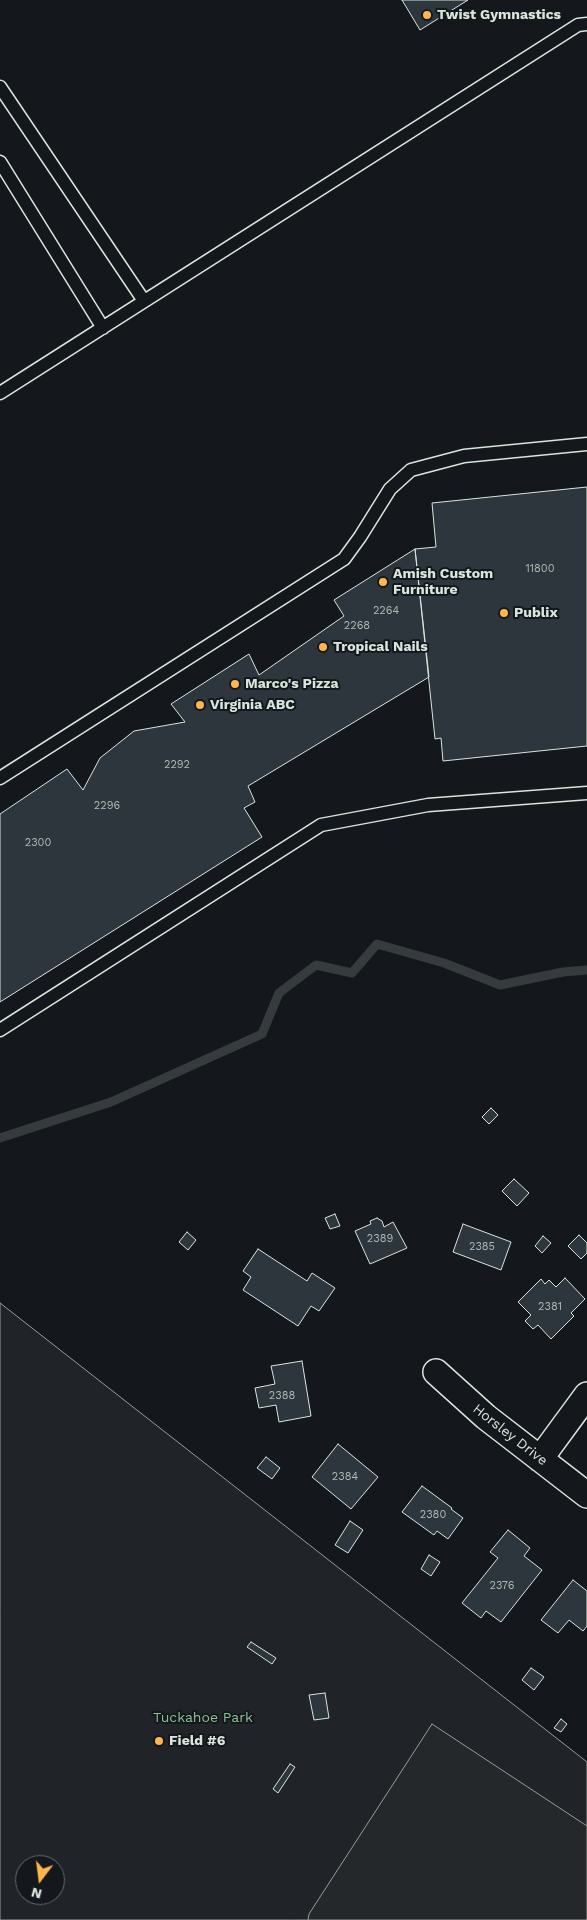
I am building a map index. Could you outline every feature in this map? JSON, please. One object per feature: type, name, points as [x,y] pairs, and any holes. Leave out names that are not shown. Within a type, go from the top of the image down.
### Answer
[{"type":"street","name":"Horsley Drive","points":[[436,1372],[486,1417],[587,1495]]},
{"type":"street","points":[[540,1459],[587,1395]]},
{"type":"lane","points":[[0,393],[578,25],[587,24]]},
{"type":"lane","points":[[0,87],[144,301]]},
{"type":"lane","points":[[0,162],[103,328]]},
{"type":"lane","points":[[0,778],[344,559],[390,490],[412,470],[464,456],[587,444]]},
{"type":"lane","points":[[0,1030],[321,825],[428,805],[587,793]]},
{"type":"green space","name":"Tuckahoe Park","points":[[0,1303],[587,1762],[587,1920],[0,1920]]},
{"type":"shaded area","points":[[432,1724],[587,1826],[587,1920],[308,1920],[309,1914]]},
{"type":"building","name":"Twist Gymnastics","points":[[402,0],[468,0],[420,30]]},
{"type":"building","name":"Publix","points":[[587,487],[587,746],[443,761],[441,738],[435,739],[415,549],[436,547],[432,503]]},
{"type":"building","points":[[415,549],[429,677],[248,786],[255,802],[244,808],[262,837],[0,1002],[0,814],[67,769],[83,790],[100,758],[134,731],[185,722],[171,704],[249,654],[259,675],[344,616],[334,600]]},
{"type":"building","points":[[491,1108],[498,1115],[489,1124],[482,1117]]},
{"type":"building","points":[[514,1179],[529,1193],[517,1206],[502,1191]]},
{"type":"building","points":[[335,1214],[340,1226],[330,1229],[325,1218]]},
{"type":"building","points":[[377,1218],[382,1221],[384,1227],[393,1222],[407,1248],[370,1264],[355,1231],[371,1224],[370,1221]]},
{"type":"building","points":[[463,1224],[511,1242],[501,1270],[453,1252]]},
{"type":"building","points":[[187,1232],[196,1240],[188,1250],[179,1242]]},
{"type":"building","points":[[579,1235],[587,1243],[587,1253],[581,1259],[568,1246]]},
{"type":"building","points":[[543,1236],[551,1243],[542,1253],[535,1246]]},
{"type":"building","points":[[258,1249],[307,1281],[312,1273],[335,1288],[319,1311],[311,1306],[298,1326],[243,1290],[251,1277],[243,1271]]},
{"type":"building","points":[[565,1278],[585,1299],[571,1313],[574,1316],[551,1339],[538,1325],[533,1329],[525,1321],[531,1315],[518,1302],[541,1279],[545,1284],[549,1280],[556,1287]]},
{"type":"building","points":[[302,1361],[311,1416],[279,1422],[276,1405],[259,1408],[255,1388],[275,1384],[271,1366]]},
{"type":"building","points":[[338,1444],[378,1477],[351,1509],[312,1477]]},
{"type":"building","points":[[266,1457],[280,1468],[272,1479],[257,1468]]},
{"type":"building","points":[[422,1486],[463,1518],[448,1539],[437,1531],[434,1535],[402,1512]]},
{"type":"building","points":[[350,1521],[363,1530],[348,1553],[335,1545]]},
{"type":"building","points":[[508,1530],[530,1548],[524,1556],[542,1570],[501,1622],[486,1611],[481,1618],[462,1603],[498,1558],[490,1552]]},
{"type":"building","points":[[429,1555],[440,1562],[431,1576],[421,1569]]},
{"type":"building","points":[[573,1580],[587,1591],[587,1626],[583,1631],[569,1620],[558,1633],[541,1620]]},
{"type":"building","points":[[251,1642],[276,1658],[272,1664],[247,1647]]},
{"type":"building","points":[[531,1668],[544,1677],[534,1690],[522,1680]]},
{"type":"building","points":[[325,1693],[329,1718],[314,1720],[309,1695]]},
{"type":"building","points":[[561,1719],[567,1724],[561,1732],[554,1728]]},
{"type":"building","points":[[290,1764],[295,1767],[278,1793],[273,1789]]},
{"type":"waterway","points":[[0,1138],[111,1102],[262,1034],[279,993],[316,965],[352,973],[377,944],[444,963],[500,985],[563,972],[587,970]]},
{"type":"place","name":"Twist Gymnastics","points":[[427,15]]},
{"type":"place","name":"Amish Custom Furniture","points":[[383,582]]},
{"type":"place","name":"Publix","points":[[504,613]]},
{"type":"place","name":"Tropical Nails","points":[[323,647]]},
{"type":"place","name":"Marco's Pizza","points":[[235,684]]},
{"type":"place","name":"Virginia ABC","points":[[200,705]]},
{"type":"place","name":"Field #6","points":[[159,1741]]}]
